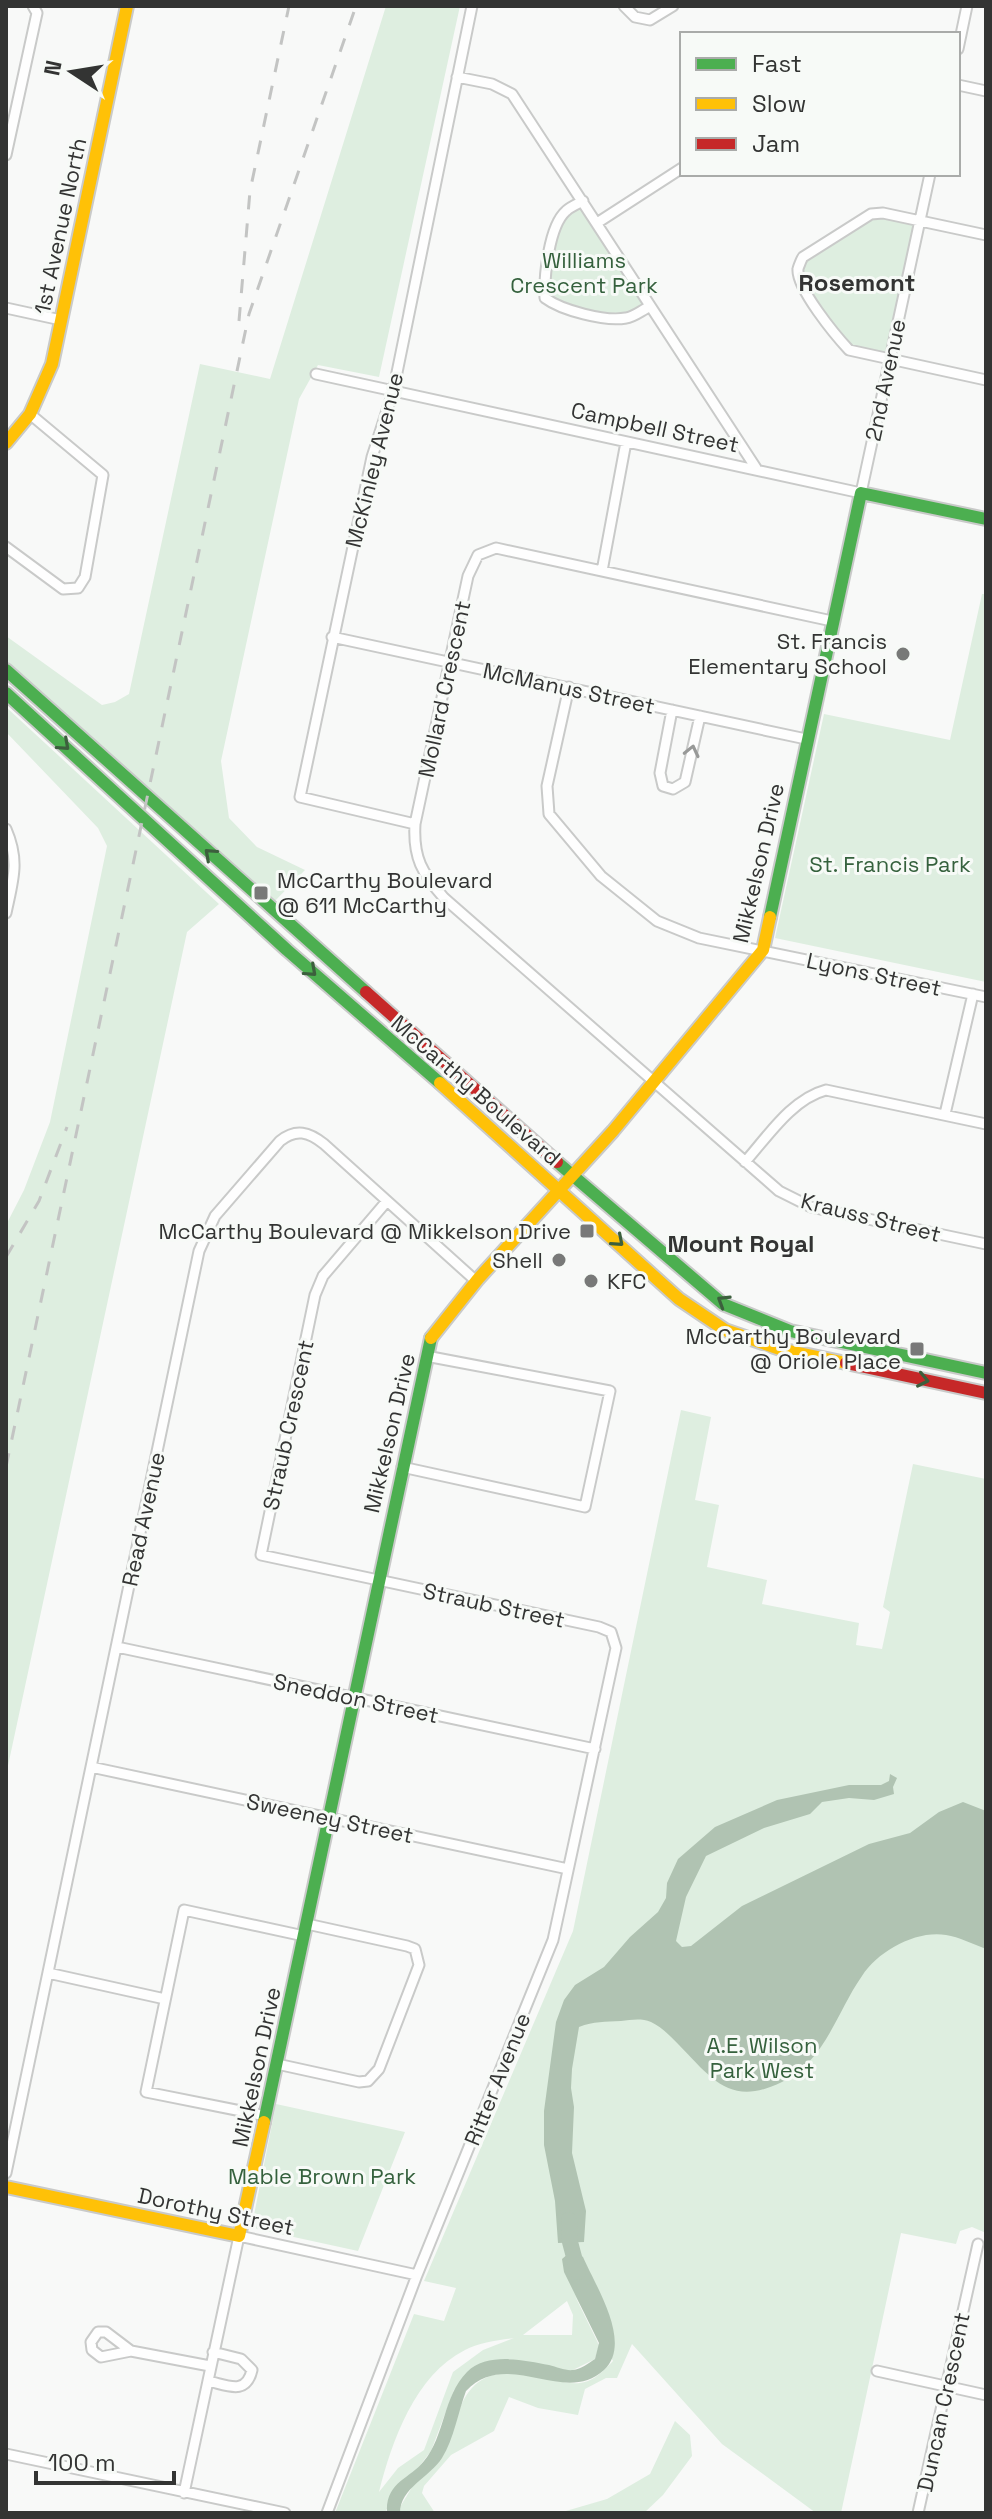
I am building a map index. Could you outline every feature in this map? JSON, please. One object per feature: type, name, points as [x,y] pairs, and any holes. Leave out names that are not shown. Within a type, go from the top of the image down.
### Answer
[{"type":"main road","name":"1st Avenue North","points":[[6,443],[30,414],[52,364],[127,6]]},
{"type":"main road","name":"Campbell Street","points":[[861,493],[986,519]]},
{"type":"main road","name":"Mikkelson Drive","points":[[239,2236],[431,1338],[476,1281],[655,1082],[763,950],[861,493]]},
{"type":"main road","name":"McCarthy Boulevard","points":[[6,670],[573,1176],[723,1304],[790,1331],[986,1373]]},
{"type":"main road","name":"McCarthy Boulevard","points":[[6,693],[287,950],[679,1299],[725,1330],[780,1349],[986,1393]]},
{"type":"main road","name":"Dorothy Street","points":[[6,2187],[239,2236]]},
{"type":"street","points":[[6,155],[37,13],[33,6]]},
{"type":"street","name":"McKinley Avenue","points":[[415,824],[300,797],[372,457],[393,392],[472,6]]},
{"type":"street","points":[[624,6],[635,17],[650,20],[673,6]]},
{"type":"street","points":[[960,39],[967,6]]},
{"type":"street","points":[[457,77],[492,84],[512,94],[756,468]]},
{"type":"street","points":[[960,85],[986,91]]},
{"type":"street","points":[[597,223],[680,169]]},
{"type":"street","name":"2nd Avenue","points":[[861,493],[930,176]]},
{"type":"street","points":[[583,201],[564,212],[555,229],[544,280],[545,298],[557,307],[605,318],[627,318],[649,307]]},
{"type":"street","points":[[986,235],[883,213],[871,214],[803,257],[797,269],[801,284],[849,350],[986,380]]},
{"type":"street","points":[[6,308],[61,320]]},
{"type":"street","name":"Campbell Street","points":[[316,374],[861,493]]},
{"type":"street","points":[[6,547],[63,589],[78,588],[85,577],[103,475],[30,414]]},
{"type":"street","points":[[602,571],[626,442]]},
{"type":"street","name":"Mollard Crescent","points":[[655,1082],[444,898],[425,877],[413,846],[415,824],[468,576],[478,555],[496,548],[832,621]]},
{"type":"street","name":"McManus Street","points":[[332,637],[806,739]]},
{"type":"street","name":"Lyons Street","points":[[569,687],[547,786],[549,814],[601,876],[657,921],[699,938],[986,997]]},
{"type":"street","points":[[672,710],[660,773],[663,786],[673,789],[685,782],[700,716]]},
{"type":"street","points":[[6,829],[15,849],[14,874],[6,913]]},
{"type":"street","points":[[945,1114],[973,994]]},
{"type":"street","name":"Krauss Street","points":[[655,1082],[779,1191],[811,1207],[986,1244]]},
{"type":"street","points":[[745,1162],[787,1115],[811,1094],[826,1090],[986,1124]]},
{"type":"street","name":"Read Avenue","points":[[6,2173],[199,1251],[215,1216],[280,1141],[290,1133],[303,1132],[314,1136],[476,1281]]},
{"type":"street","name":"Straub Crescent","points":[[377,1580],[261,1555],[315,1295],[323,1276],[387,1201]]},
{"type":"street","points":[[402,1467],[585,1507],[610,1391],[426,1356]]},
{"type":"street","name":"Straub Street","points":[[377,1580],[611,1632]]},
{"type":"street","name":"Ritter Avenue","points":[[327,2513],[417,2275],[553,1940],[616,1648],[611,1632]]},
{"type":"street","name":"Sneddon Street","points":[[117,1647],[595,1749]]},
{"type":"street","name":"Sweeney Street","points":[[91,1767],[568,1869]]},
{"type":"street","points":[[266,2116],[146,2092],[184,1910],[415,1949],[419,1965],[379,2069],[373,2077],[359,2082],[277,2064]]},
{"type":"street","points":[[48,1973],[165,1999]]},
{"type":"street","name":"Dorothy Street","points":[[239,2236],[417,2275]]},
{"type":"street","name":"Mikkelson Drive","points":[[184,2493],[239,2236]]},
{"type":"street","name":"Duncan Crescent","points":[[918,2513],[978,2244]]},
{"type":"street","points":[[131,2351],[210,2366]]},
{"type":"street","points":[[208,2381],[245,2386],[250,2381],[252,2370],[241,2359],[213,2352]]},
{"type":"street","points":[[877,2371],[986,2395]]},
{"type":"street","points":[[6,2454],[285,2513]]},
{"type":"green space","points":[[386,6],[460,6],[379,377],[318,365],[299,399],[221,761],[229,818],[257,847],[305,870],[273,903],[44,700],[6,662],[6,636],[102,705],[129,694],[200,364],[270,379]]},
{"type":"green space","name":"Williams Crescent Park","points":[[583,201],[649,307],[627,318],[605,318],[545,298],[544,280],[564,212]]},
{"type":"green space","points":[[871,214],[920,221],[890,359],[849,350],[801,284],[803,257]]},
{"type":"green space","name":"St. Francis Park","points":[[982,594],[986,594],[986,982],[775,938],[824,714],[950,740]]},
{"type":"green space","points":[[6,707],[219,904],[187,932],[6,1775],[6,1225],[24,1190],[50,1122],[107,846],[98,828],[6,732]]},
{"type":"green space","name":"A.E. Wilson Park West","points":[[681,1410],[711,1417],[695,1500],[719,1505],[707,1567],[767,1580],[762,1604],[859,1623],[856,1645],[882,1649],[890,1612],[883,1607],[913,1464],[986,1479],[986,2233],[972,2227],[960,2231],[956,2244],[901,2233],[841,2513],[816,2513],[722,2444],[632,2344],[617,2378],[606,2378],[585,2389],[578,2415],[538,2408],[509,2397],[494,2431],[451,2455],[424,2486],[422,2493],[435,2513],[400,2513],[400,2507],[476,2384],[497,2374],[510,2373],[570,2383],[583,2382],[595,2377],[613,2361],[575,2296],[599,2345],[595,2359],[571,2371],[508,2359],[454,2390],[431,2451],[386,2510],[387,2513],[335,2513],[414,2314],[444,2321],[456,2288],[424,2281],[573,1931]],"holes":[[[567,2301],[573,2315],[572,2335],[523,2335]],[[514,2338],[483,2350],[453,2372],[424,2450],[398,2468],[379,2492],[408,2411],[432,2376],[447,2361],[470,2348]]]},
{"type":"green space","name":"Mable Brown Park","points":[[276,2104],[405,2132],[358,2251],[257,2229],[252,2225]]},
{"type":"green space","points":[[675,2421],[690,2435],[692,2456],[663,2495],[644,2513],[559,2513],[607,2499],[650,2474]]},
{"type":"shaded area","points":[[890,1774],[897,1778],[894,1794],[874,1800],[849,1798],[822,1802],[810,1814],[764,1828],[706,1856],[686,1897],[676,1941],[682,1947],[691,1946],[742,1906],[869,1844],[910,1833],[939,1812],[963,1802],[986,1811],[986,1949],[956,1937],[934,1934],[899,1944],[869,1967],[820,2049],[797,2073],[782,2082],[749,2092],[736,2091],[713,2079],[666,2032],[651,2022],[632,2020],[579,2027],[572,2069],[572,2153],[586,2211],[584,2242],[558,2243],[555,2201],[544,2145],[544,2111],[556,2022],[564,2000],[575,1985],[604,1967],[630,1937],[658,1912],[666,1898],[667,1883],[678,1859],[715,1827],[777,1800],[849,1785],[881,1785],[889,1781]]},
{"type":"shaded area","points":[[576,2252],[583,2257],[609,2315],[614,2330],[612,2359],[604,2370],[588,2380],[571,2383],[500,2374],[482,2379],[466,2391],[442,2458],[410,2490],[401,2504],[400,2513],[387,2513],[390,2494],[431,2451],[453,2393],[467,2372],[475,2366],[506,2359],[570,2370],[595,2359],[599,2343],[564,2272],[562,2259]]},
{"type":"waterway","points":[[569,2220],[570,2242],[578,2272]]},
{"type":"railway","points":[[239,321],[250,191],[289,6]]},
{"type":"railway","points":[[6,1467],[249,314],[356,6]]},
{"type":"railway","points":[[6,1257],[39,1201],[67,1127]]},
{"type":"traffic: fast","points":[[770,917],[861,493],[986,519]]},
{"type":"traffic: fast","points":[[6,670],[366,992]]},
{"type":"traffic: fast","points":[[6,693],[287,950],[440,1083]]},
{"type":"traffic: fast","points":[[557,1162],[723,1304],[790,1331],[986,1373]]},
{"type":"traffic: fast","points":[[264,2122],[431,1338]]},
{"type":"traffic: slow","points":[[6,443],[30,414],[52,364],[127,6]]},
{"type":"traffic: slow","points":[[431,1338],[478,1279],[613,1131],[763,950],[770,917]]},
{"type":"traffic: slow","points":[[440,1083],[679,1299],[725,1330],[780,1349],[846,1363]]},
{"type":"traffic: slow","points":[[6,2187],[239,2236],[264,2122]]},
{"type":"traffic: jam","points":[[366,992],[557,1162]]},
{"type":"traffic: jam","points":[[846,1363],[986,1393]]},
{"type":"place","name":"St. Francis Elementary School","points":[[903,654]]},
{"type":"place","name":"McCarthy Boulevard @ 611 McCarthy","points":[[261,893]]},
{"type":"place","name":"McCarthy Boulevard @ Mikkelson Drive","points":[[587,1231]]},
{"type":"place","name":"Shell","points":[[559,1260]]},
{"type":"place","name":"KFC","points":[[591,1281]]},
{"type":"place","name":"McCarthy Boulevard @ Oriole Place","points":[[917,1349]]},
{"type":"district","name":"Rosemont","points":[[857,282]]},
{"type":"district","name":"Mount Royal","points":[[741,1243]]}]
